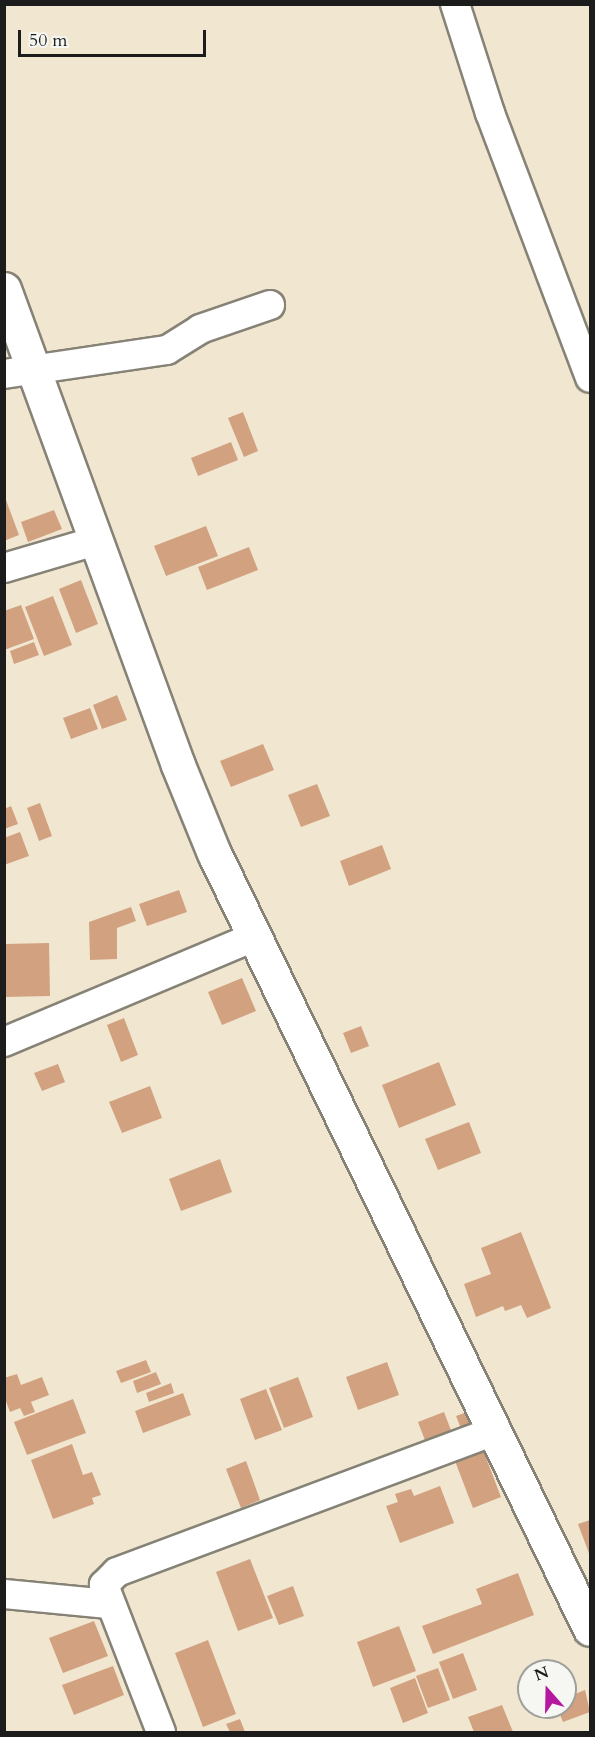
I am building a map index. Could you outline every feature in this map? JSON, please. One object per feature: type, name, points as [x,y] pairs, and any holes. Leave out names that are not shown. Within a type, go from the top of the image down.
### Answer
[{"type":"street","points":[[455,4],[490,113],[591,378]]},
{"type":"street","points":[[4,289],[19,373],[96,541],[178,765],[214,853],[591,1629]]},
{"type":"street","points":[[19,373],[167,350],[200,329],[270,305]]},
{"type":"street","points":[[4,568],[96,541]]},
{"type":"street","points":[[4,1042],[256,936]]},
{"type":"street","points":[[161,1732],[108,1604],[104,1585],[117,1572],[496,1430]]},
{"type":"street","points":[[4,1594],[108,1604]]},
{"type":"building","points":[[243,412],[258,451],[244,457],[228,418]]},
{"type":"building","points":[[231,442],[238,460],[198,476],[191,458]]},
{"type":"building","points":[[6,500],[19,535],[4,541],[4,501]]},
{"type":"building","points":[[54,510],[62,529],[28,542],[21,522]]},
{"type":"building","points":[[206,526],[218,556],[166,576],[154,546]]},
{"type":"building","points":[[249,547],[258,570],[207,590],[198,567]]},
{"type":"building","points":[[81,580],[98,624],[76,633],[59,589]]},
{"type":"building","points":[[53,596],[72,645],[44,656],[25,607]]},
{"type":"building","points":[[21,605],[34,639],[4,650],[4,611]]},
{"type":"building","points":[[34,642],[39,655],[14,664],[10,651]]},
{"type":"building","points":[[117,695],[127,720],[102,729],[93,705]]},
{"type":"building","points":[[90,708],[98,729],[71,739],[63,718]]},
{"type":"building","points":[[263,744],[274,770],[231,787],[220,761]]},
{"type":"building","points":[[317,784],[330,816],[301,827],[288,795]]},
{"type":"building","points":[[40,803],[52,836],[39,841],[27,808]]},
{"type":"building","points":[[11,806],[18,824],[4,829],[4,809]]},
{"type":"building","points":[[20,832],[29,856],[4,865],[4,838]]},
{"type":"building","points":[[382,845],[391,869],[349,886],[340,861]]},
{"type":"building","points":[[179,890],[187,912],[147,926],[139,904]]},
{"type":"building","points":[[131,907],[136,921],[117,928],[117,959],[90,960],[89,922]]},
{"type":"building","points":[[49,943],[50,996],[4,997],[4,944]]},
{"type":"building","points":[[242,978],[256,1011],[222,1025],[208,992]]},
{"type":"building","points":[[124,1018],[138,1055],[121,1062],[107,1025]]},
{"type":"building","points":[[361,1026],[369,1046],[351,1053],[343,1033]]},
{"type":"building","points":[[439,1062],[456,1105],[399,1128],[382,1085]]},
{"type":"building","points":[[58,1064],[65,1082],[42,1091],[34,1073]]},
{"type":"building","points":[[150,1086],[162,1118],[122,1133],[109,1102]]},
{"type":"building","points":[[469,1122],[481,1153],[438,1170],[425,1139]]},
{"type":"building","points":[[220,1159],[232,1192],[181,1211],[169,1179]]},
{"type":"building","points":[[521,1232],[551,1308],[527,1318],[521,1305],[505,1311],[503,1306],[476,1317],[464,1284],[491,1274],[481,1248]]},
{"type":"building","points":[[146,1360],[151,1372],[121,1383],[116,1371]]},
{"type":"building","points":[[387,1362],[399,1395],[358,1410],[346,1377]]},
{"type":"building","points":[[156,1372],[161,1384],[137,1393],[133,1381]]},
{"type":"building","points":[[17,1374],[21,1385],[42,1377],[49,1395],[31,1402],[35,1412],[24,1416],[20,1408],[10,1412],[4,1396],[4,1378]]},
{"type":"building","points":[[298,1377],[313,1417],[284,1428],[269,1388]]},
{"type":"building","points":[[171,1383],[174,1393],[149,1402],[146,1393]]},
{"type":"building","points":[[266,1389],[282,1430],[255,1440],[240,1399]]},
{"type":"building","points":[[183,1393],[191,1415],[143,1433],[135,1411]]},
{"type":"building","points":[[73,1399],[86,1433],[27,1455],[14,1422]]},
{"type":"building","points":[[476,1409],[481,1424],[462,1431],[456,1416]]},
{"type":"building","points":[[444,1412],[452,1433],[426,1443],[418,1422]]},
{"type":"building","points":[[72,1444],[83,1475],[92,1472],[101,1495],[92,1498],[94,1504],[53,1519],[31,1460]]},
{"type":"building","points":[[483,1450],[501,1497],[473,1508],[455,1461]]},
{"type":"building","points":[[246,1461],[260,1500],[241,1508],[226,1469]]},
{"type":"building","points":[[440,1486],[454,1523],[400,1543],[386,1506],[398,1502],[395,1494],[411,1489],[414,1496]]},
{"type":"building","points":[[590,1520],[590,1556],[578,1524]]},
{"type":"building","points":[[250,1559],[273,1618],[238,1631],[216,1572]]},
{"type":"building","points":[[518,1573],[534,1615],[433,1654],[422,1626],[482,1604],[476,1589]]},
{"type":"building","points":[[293,1586],[304,1616],[279,1625],[267,1596]]},
{"type":"building","points":[[94,1621],[108,1656],[63,1673],[49,1638]]},
{"type":"building","points":[[399,1626],[416,1671],[373,1687],[357,1642]]},
{"type":"building","points":[[208,1640],[236,1714],[203,1727],[175,1653]]},
{"type":"building","points":[[463,1653],[477,1690],[453,1699],[439,1662]]},
{"type":"building","points":[[113,1666],[124,1695],[74,1715],[62,1685]]},
{"type":"building","points":[[438,1668],[450,1700],[428,1708],[416,1676]]},
{"type":"building","points":[[415,1678],[428,1713],[403,1723],[390,1688]]},
{"type":"building","points":[[585,1690],[590,1712],[577,1717],[577,1693]]},
{"type":"building","points":[[502,1705],[513,1732],[474,1732],[468,1717]]},
{"type":"building","points":[[240,1719],[245,1732],[230,1732],[226,1724]]}]
